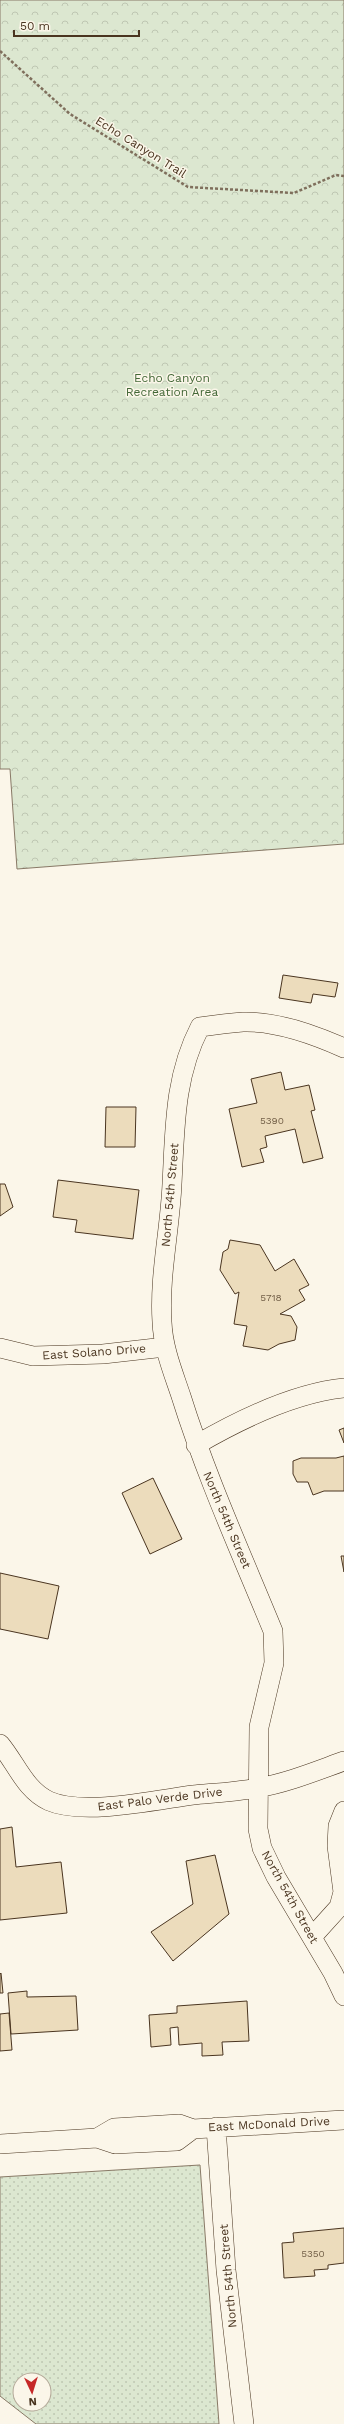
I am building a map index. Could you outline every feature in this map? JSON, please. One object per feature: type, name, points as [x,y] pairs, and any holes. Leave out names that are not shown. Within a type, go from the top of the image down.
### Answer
[{"type":"street","name":"North 54th Street","points":[[344,1048],[322,1038],[288,1028],[244,1022],[200,1027],[188,1049],[176,1102],[172,1193],[161,1282],[162,1324],[165,1346],[196,1445],[273,1631],[274,1663],[260,1727],[257,1788],[258,1829],[262,1848],[276,1876],[312,1937],[344,1996]]},
{"type":"street","name":"East Solano Drive","points":[[0,1348],[33,1356],[103,1354],[165,1346]]},
{"type":"street","points":[[196,1445],[232,1424],[274,1407],[344,1388]]},
{"type":"street","name":"East Palo Verde Drive","points":[[0,1744],[17,1771],[32,1789],[48,1801],[70,1807],[106,1806],[257,1788],[299,1777],[344,1762]]},
{"type":"street","points":[[312,1937],[339,1907],[341,1900],[343,1892],[337,1839],[338,1826],[344,1811]]},
{"type":"street","name":"East McDonald Drive","points":[[0,2144],[97,2138],[115,2144],[177,2141],[193,2129],[344,2120]]},
{"type":"street","name":"North 54th Street","points":[[216,2127],[226,2270],[244,2424]]},
{"type":"path","name":"Echo Canyon Trail","points":[[0,51],[70,114],[188,187],[294,192],[336,175],[344,176]]},
{"type":"green space","name":"Echo Canyon Recreation Area","points":[[0,0],[344,0],[344,844],[17,869],[10,769],[0,769]]},
{"type":"green space","points":[[200,2165],[219,2424],[36,2424],[21,2412],[52,2412],[52,2372],[12,2372],[12,2405],[0,2396],[0,2177]]},
{"type":"building","points":[[283,975],[338,983],[335,997],[313,994],[311,1003],[279,998]]},
{"type":"building","points":[[281,1072],[285,1090],[309,1085],[315,1110],[311,1111],[323,1158],[303,1163],[295,1129],[265,1136],[267,1147],[260,1149],[264,1162],[242,1167],[229,1109],[257,1103],[251,1079]]},
{"type":"building","points":[[106,1107],[136,1107],[135,1147],[105,1147]]},
{"type":"building","points":[[58,1180],[139,1190],[133,1239],[75,1232],[77,1220],[53,1217]]},
{"type":"building","points":[[0,1184],[5,1184],[13,1207],[0,1216]]},
{"type":"building","points":[[230,1240],[260,1245],[275,1271],[294,1259],[309,1285],[299,1290],[305,1300],[280,1314],[291,1316],[297,1327],[295,1340],[279,1344],[268,1350],[243,1346],[247,1326],[234,1324],[239,1292],[235,1294],[220,1270],[223,1252],[228,1249]]},
{"type":"building","points":[[344,1428],[344,1443],[339,1430]]},
{"type":"building","points":[[344,1456],[344,1491],[324,1491],[313,1495],[308,1482],[297,1482],[293,1474],[293,1461],[301,1458],[336,1458]]},
{"type":"building","points":[[153,1478],[182,1539],[150,1554],[122,1493]]},
{"type":"building","points":[[341,1556],[344,1556],[344,1572]]},
{"type":"building","points":[[0,1573],[59,1586],[48,1639],[0,1629]]},
{"type":"building","points":[[12,1827],[16,1867],[61,1862],[67,1913],[0,1920],[0,1829]]},
{"type":"building","points":[[215,1855],[229,1914],[173,1961],[151,1932],[193,1904],[186,1861]]},
{"type":"building","points":[[1,1973],[3,1993],[0,1993]]},
{"type":"building","points":[[27,1991],[27,1997],[76,1996],[78,2030],[11,2034],[8,1993]]},
{"type":"building","points":[[247,2001],[249,2041],[222,2042],[223,2055],[202,2056],[202,2043],[179,2045],[178,2027],[170,2028],[171,2045],[151,2047],[149,2015],[177,2013],[177,2006]]},
{"type":"building","points":[[9,2013],[12,2050],[0,2051],[0,2014]]},
{"type":"building","points":[[344,2228],[344,2263],[328,2265],[328,2269],[314,2270],[315,2276],[284,2278],[282,2243],[294,2242],[293,2233]]}]
